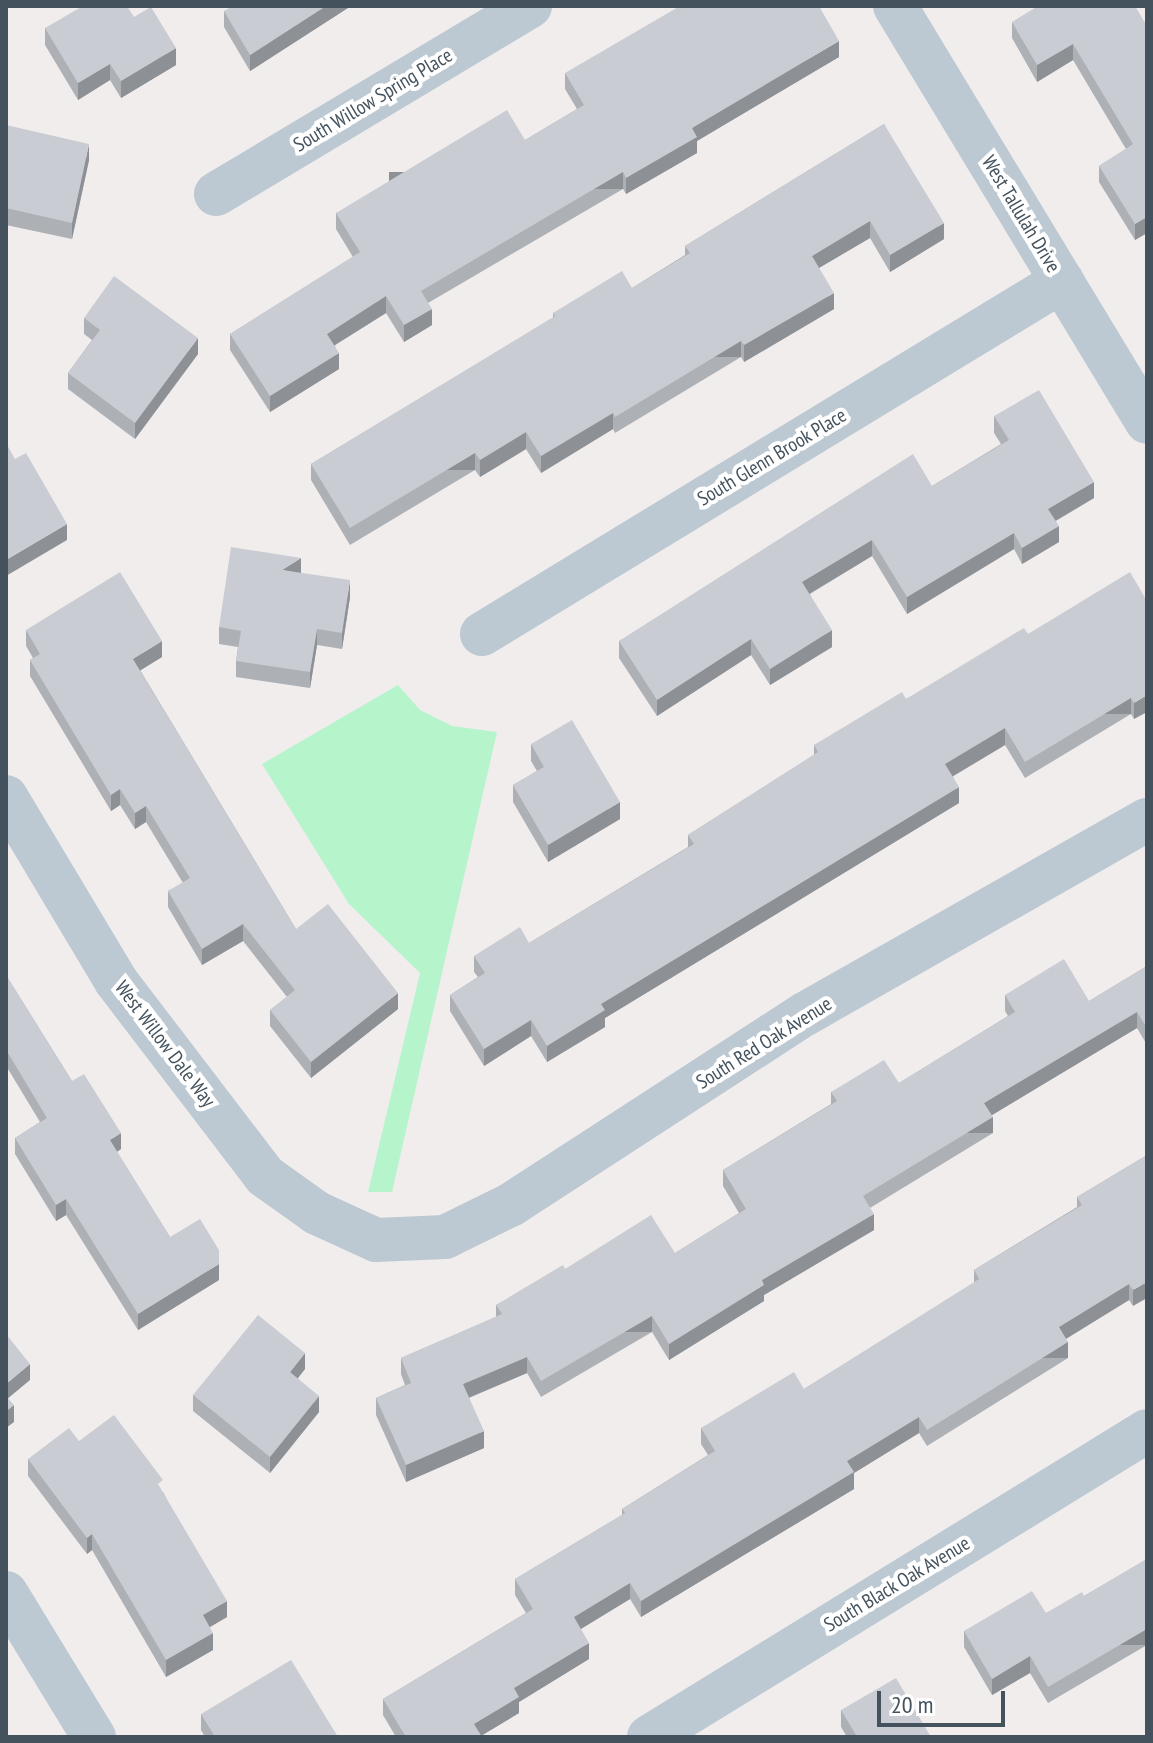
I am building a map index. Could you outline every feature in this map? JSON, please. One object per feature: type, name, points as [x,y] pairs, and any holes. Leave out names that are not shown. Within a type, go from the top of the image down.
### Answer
[{"type":"street","name":"South Willow Spring Place","points":[[216,194],[530,6]]},
{"type":"street","name":"West Tallulah Drive","points":[[895,6],[1147,422]]},
{"type":"street","name":"South Glenn Brook Place","points":[[482,634],[1062,281]]},
{"type":"street","name":"West Willow Dale Way","points":[[6,797],[116,981],[265,1176],[317,1213],[376,1240]]},
{"type":"street","name":"South Red Oak Avenue","points":[[376,1240],[445,1237],[512,1204],[805,1014],[1147,820]]},
{"type":"street","name":"South Black Oak Avenue","points":[[649,1737],[1147,1431]]},
{"type":"street","points":[[6,1593],[94,1737]]},
{"type":"green space","points":[[398,685],[420,710],[452,726],[497,732],[392,1192],[368,1192],[420,973],[349,904],[262,764]]},
{"type":"building","points":[[83,6],[127,6],[134,17],[151,7],[176,48],[121,81],[110,64],[78,83],[45,28]]},
{"type":"building","points":[[233,6],[326,6],[250,55],[224,11]]},
{"type":"building","points":[[680,6],[819,6],[839,41],[692,128],[697,137],[626,178],[623,172],[421,291],[432,309],[404,325],[386,296],[327,334],[339,353],[270,396],[230,334],[360,252],[336,213],[507,110],[525,140],[584,105],[565,73]]},
{"type":"building","points":[[1038,6],[1135,6],[1147,26],[1147,217],[1135,224],[1099,166],[1133,144],[1073,44],[1037,65],[1012,22]]},
{"type":"building","points":[[884,124],[944,223],[890,255],[870,221],[812,256],[834,293],[744,345],[741,341],[615,417],[613,413],[541,456],[526,432],[480,460],[475,453],[350,528],[311,464],[555,316],[553,313],[622,271],[632,288],[690,253],[685,246]]},
{"type":"building","points":[[6,125],[89,144],[72,223],[6,208]]},
{"type":"building","points":[[114,276],[198,338],[135,423],[68,373],[100,330],[84,318]]},
{"type":"building","points":[[1039,390],[1094,482],[1048,509],[1059,526],[1022,548],[1014,533],[907,597],[872,540],[802,582],[832,630],[770,669],[751,639],[657,700],[619,641],[913,454],[932,486],[1009,440],[994,416]]},
{"type":"building","points":[[6,443],[15,459],[26,453],[67,524],[6,560]]},
{"type":"building","points":[[231,547],[301,558],[282,570],[350,580],[342,633],[317,629],[310,672],[236,661],[241,631],[219,627]]},
{"type":"building","points":[[120,572],[162,641],[133,659],[296,929],[328,904],[398,993],[311,1062],[270,1010],[295,990],[243,924],[202,949],[168,891],[190,878],[146,806],[135,813],[120,789],[111,795],[30,660],[40,654],[26,630]]},
{"type":"building","points":[[1130,572],[1147,601],[1147,695],[1134,703],[1131,698],[1025,762],[1005,728],[945,764],[959,787],[601,1004],[605,1010],[547,1046],[531,1020],[484,1049],[450,995],[485,973],[474,956],[520,927],[529,943],[694,844],[688,835],[818,752],[814,745],[902,692],[906,699],[1024,628],[1028,634]]},
{"type":"building","points":[[572,720],[620,802],[548,845],[513,785],[544,767],[531,744]]},
{"type":"building","points":[[1064,959],[1089,1001],[1147,966],[1147,1028],[1137,1012],[984,1103],[993,1117],[863,1196],[874,1214],[762,1280],[764,1285],[669,1344],[652,1316],[541,1381],[527,1357],[463,1384],[484,1431],[406,1465],[376,1398],[411,1383],[401,1358],[502,1314],[496,1305],[563,1265],[565,1269],[651,1215],[675,1253],[746,1209],[723,1170],[837,1101],[831,1092],[884,1060],[899,1083],[1015,1012],[1005,995]]},
{"type":"building","points":[[6,975],[72,1081],[84,1074],[121,1133],[110,1140],[170,1237],[200,1219],[219,1250],[219,1264],[138,1314],[66,1199],[56,1205],[15,1138],[47,1118],[6,1054]]},
{"type":"building","points":[[1147,1155],[1147,1282],[1133,1290],[1129,1284],[1059,1327],[1068,1342],[927,1430],[919,1417],[847,1461],[854,1472],[641,1601],[630,1583],[574,1617],[589,1643],[514,1688],[519,1697],[474,1724],[482,1737],[406,1737],[383,1699],[533,1609],[515,1579],[625,1513],[622,1509],[715,1451],[701,1428],[794,1372],[804,1389],[979,1279],[974,1270],[1082,1205],[1077,1197]]},
{"type":"building","points":[[258,1315],[305,1353],[290,1372],[319,1396],[270,1457],[193,1395]]},
{"type":"building","points":[[6,1334],[30,1364],[6,1384]]},
{"type":"building","points":[[6,1396],[14,1405],[6,1411]]},
{"type":"building","points":[[114,1415],[163,1480],[158,1484],[227,1601],[203,1615],[213,1633],[166,1660],[92,1534],[87,1538],[28,1459],[69,1428],[79,1441]]},
{"type":"building","points":[[1147,1559],[1147,1629],[1048,1687],[1030,1656],[992,1679],[964,1631],[1032,1591],[1046,1613],[1082,1592],[1084,1596]]},
{"type":"building","points":[[291,1660],[338,1737],[215,1737],[201,1714]]},
{"type":"building","points":[[896,1678],[931,1737],[853,1737],[856,1735],[841,1710]]}]
